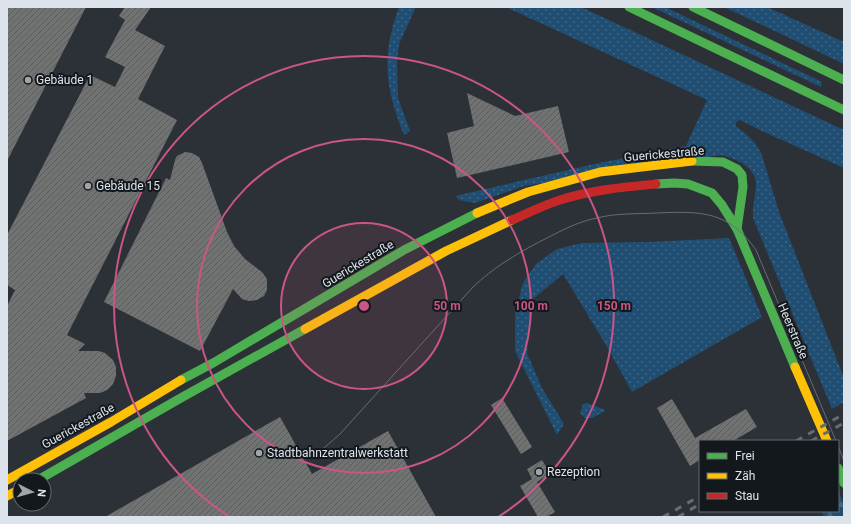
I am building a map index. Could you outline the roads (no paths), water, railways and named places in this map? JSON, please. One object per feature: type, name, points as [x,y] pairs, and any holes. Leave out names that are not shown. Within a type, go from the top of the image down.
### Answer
[{"type":"main road","points":[[629,7],[844,110]]},
{"type":"main road","points":[[693,7],[844,80]]},
{"type":"main road","name":"Guerickestraße","points":[[7,480],[213,363],[404,250],[474,214],[528,192],[600,172],[693,161],[723,162],[737,169],[742,175],[743,187],[737,229]]},
{"type":"main road","points":[[52,473],[179,399],[446,251],[502,224],[560,200],[588,193],[625,187],[674,183],[688,184],[712,193],[722,204],[737,229]]},
{"type":"main road","name":"Heerstraße","points":[[737,229],[828,440]]},
{"type":"main road","points":[[839,470],[844,483]]},
{"type":"tram line","points":[[306,459],[324,448],[340,434],[473,287],[505,262],[554,234],[589,220],[619,214],[673,212],[687,212],[713,216],[724,221],[735,227],[746,237],[756,250],[836,440]]},
{"type":"tram line","points":[[839,448],[844,461]]},
{"type":"railway","points":[[798,440],[844,414]]},
{"type":"railway","points":[[813,440],[844,423]]},
{"type":"railway","points":[[663,517],[699,497]]},
{"type":"railway","points":[[678,517],[699,505]]},
{"type":"place","name":"Gebäude 1","points":[[28,80]]},
{"type":"place","name":"Gebäude 15","points":[[88,186]]},
{"type":"place","name":"Stadtbahnzentralwerkstatt","points":[[259,453]]},
{"type":"place","name":"Rezeption","points":[[539,472]]}]
